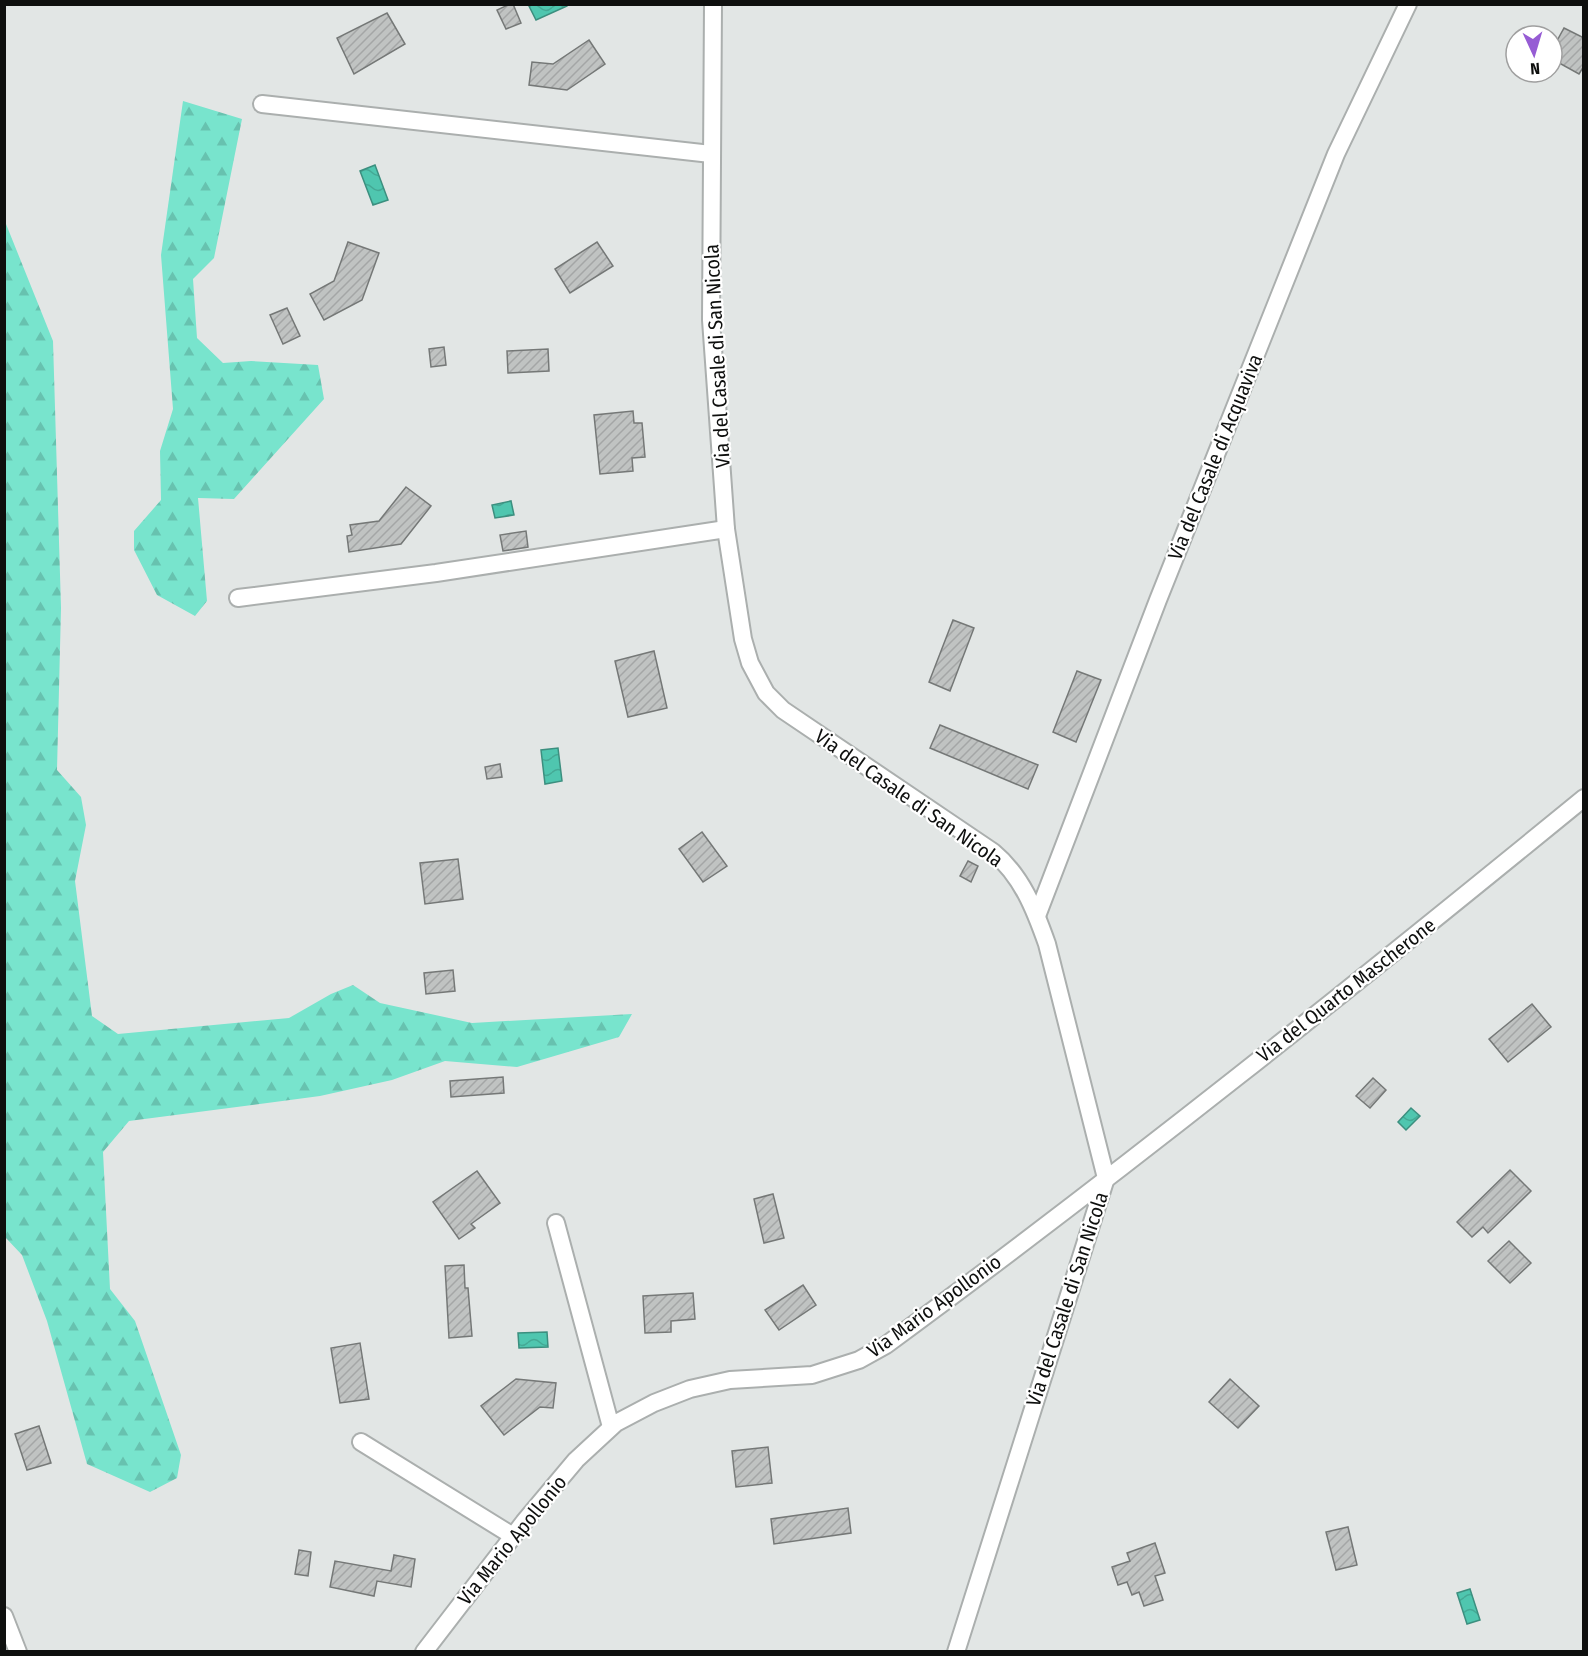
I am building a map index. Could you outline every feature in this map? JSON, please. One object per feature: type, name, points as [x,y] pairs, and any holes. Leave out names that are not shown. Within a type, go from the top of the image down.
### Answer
[{"type":"street","name":"Via del Casale di San Nicola","points":[[712,4],[711,320],[726,529],[743,639],[754,673],[766,693],[790,716],[993,852],[1020,882],[1037,916],[1050,956],[1106,1178],[956,1652]]},
{"type":"street","name":"Via del Casale di Acquaviva","points":[[1037,916],[1158,600],[1336,154],[1408,4]]},
{"type":"street","points":[[262,104],[711,154]]},
{"type":"street","points":[[238,598],[436,573],[726,529]]},
{"type":"street","name":"Via del Quarto Mascherone","points":[[1106,1178],[1361,980],[1584,798]]},
{"type":"street","name":"Via Mario Apollonio","points":[[424,1652],[513,1536],[576,1460],[611,1427],[654,1403],[708,1384],[730,1380],[812,1375],[859,1360],[886,1345],[1106,1178]]},
{"type":"street","points":[[556,1223],[611,1427]]},
{"type":"street","points":[[361,1442],[513,1536]]},
{"type":"street","points":[[4,1616],[18,1652]]},
{"type":"green space","points":[[183,101],[242,119],[214,258],[193,279],[197,338],[223,363],[251,361],[318,365],[324,399],[234,499],[198,498],[207,601],[195,616],[157,595],[134,550],[134,531],[161,500],[160,451],[173,409],[161,255]]},
{"type":"green space","points":[[4,219],[53,341],[61,608],[57,770],[81,797],[86,825],[75,881],[92,1016],[118,1034],[289,1018],[331,994],[353,985],[380,1003],[472,1023],[632,1014],[619,1037],[517,1067],[445,1061],[392,1080],[320,1096],[129,1121],[103,1152],[110,1289],[135,1321],[181,1455],[177,1478],[150,1492],[87,1464],[47,1321],[22,1255],[5,1237]]},
{"type":"water","points":[[567,4],[567,6],[536,20],[529,6]]},
{"type":"water","points":[[375,165],[388,200],[373,205],[360,171]]},
{"type":"water","points":[[511,501],[514,515],[495,518],[492,505]]},
{"type":"water","points":[[558,748],[562,781],[545,784],[541,750]]},
{"type":"water","points":[[1411,1108],[1420,1116],[1406,1130],[1398,1122]]},
{"type":"water","points":[[547,1332],[548,1347],[519,1348],[518,1333]]},
{"type":"water","points":[[1470,1589],[1480,1620],[1467,1624],[1457,1593]]},
{"type":"building","points":[[513,4],[521,23],[506,29],[497,10]]},
{"type":"building","points":[[387,13],[405,44],[354,74],[337,38]]},
{"type":"building","points":[[1564,28],[1584,38],[1584,66],[1579,74],[1564,66]]},
{"type":"building","points":[[589,40],[605,64],[567,90],[529,85],[532,62],[553,64]]},
{"type":"building","points":[[348,242],[379,253],[362,300],[324,320],[310,294],[334,281]]},
{"type":"building","points":[[597,242],[613,266],[570,293],[555,269]]},
{"type":"building","points":[[287,308],[300,336],[283,344],[270,315]]},
{"type":"building","points":[[444,347],[446,365],[431,367],[429,349]]},
{"type":"building","points":[[548,349],[549,371],[508,373],[507,351]]},
{"type":"building","points":[[633,411],[634,423],[642,423],[645,457],[632,458],[633,471],[600,474],[594,415]]},
{"type":"building","points":[[406,487],[431,506],[401,544],[349,552],[347,536],[352,535],[350,525],[379,521]]},
{"type":"building","points":[[526,531],[528,547],[503,551],[500,535]]},
{"type":"building","points":[[953,620],[974,628],[950,691],[929,682]]},
{"type":"building","points":[[654,651],[667,708],[628,717],[615,661]]},
{"type":"building","points":[[1077,671],[1101,680],[1076,742],[1053,732]]},
{"type":"building","points":[[940,725],[1038,765],[1028,789],[930,748]]},
{"type":"building","points":[[500,764],[502,777],[487,779],[485,767]]},
{"type":"building","points":[[702,832],[727,866],[703,882],[679,849]]},
{"type":"building","points":[[458,859],[463,899],[425,904],[420,863]]},
{"type":"building","points":[[968,861],[978,866],[971,882],[960,876]]},
{"type":"building","points":[[453,970],[455,991],[426,994],[424,973]]},
{"type":"building","points":[[1532,1004],[1551,1027],[1508,1062],[1489,1039]]},
{"type":"building","points":[[503,1077],[504,1093],[451,1097],[450,1081]]},
{"type":"building","points":[[1373,1078],[1386,1090],[1370,1108],[1356,1096]]},
{"type":"building","points":[[1510,1170],[1531,1191],[1488,1233],[1483,1227],[1472,1237],[1457,1222]]},
{"type":"building","points":[[477,1171],[500,1203],[471,1224],[475,1228],[459,1239],[433,1202]]},
{"type":"building","points":[[773,1194],[784,1238],[764,1243],[754,1199]]},
{"type":"building","points":[[1509,1241],[1531,1263],[1510,1283],[1488,1261]]},
{"type":"building","points":[[464,1265],[472,1336],[449,1338],[445,1266]]},
{"type":"building","points":[[803,1285],[816,1305],[779,1330],[765,1310]]},
{"type":"building","points":[[693,1293],[695,1319],[671,1321],[671,1332],[645,1333],[643,1296]]},
{"type":"building","points":[[360,1343],[369,1399],[340,1403],[331,1348]]},
{"type":"building","points":[[516,1379],[556,1383],[553,1408],[540,1407],[504,1435],[481,1406]]},
{"type":"building","points":[[1230,1379],[1259,1406],[1238,1428],[1209,1402]]},
{"type":"building","points":[[39,1426],[51,1463],[27,1470],[15,1434]]},
{"type":"building","points":[[768,1447],[772,1483],[736,1487],[732,1451]]},
{"type":"building","points":[[848,1508],[851,1533],[774,1544],[771,1519]]},
{"type":"building","points":[[1348,1527],[1357,1565],[1336,1570],[1326,1532]]},
{"type":"building","points":[[1155,1543],[1165,1573],[1155,1576],[1163,1600],[1144,1606],[1139,1592],[1132,1595],[1127,1582],[1118,1585],[1112,1567],[1130,1561],[1127,1553]]},
{"type":"building","points":[[299,1550],[311,1552],[308,1576],[295,1574]]},
{"type":"building","points":[[394,1555],[415,1559],[411,1587],[377,1581],[374,1596],[330,1587],[335,1561],[391,1571]]}]
